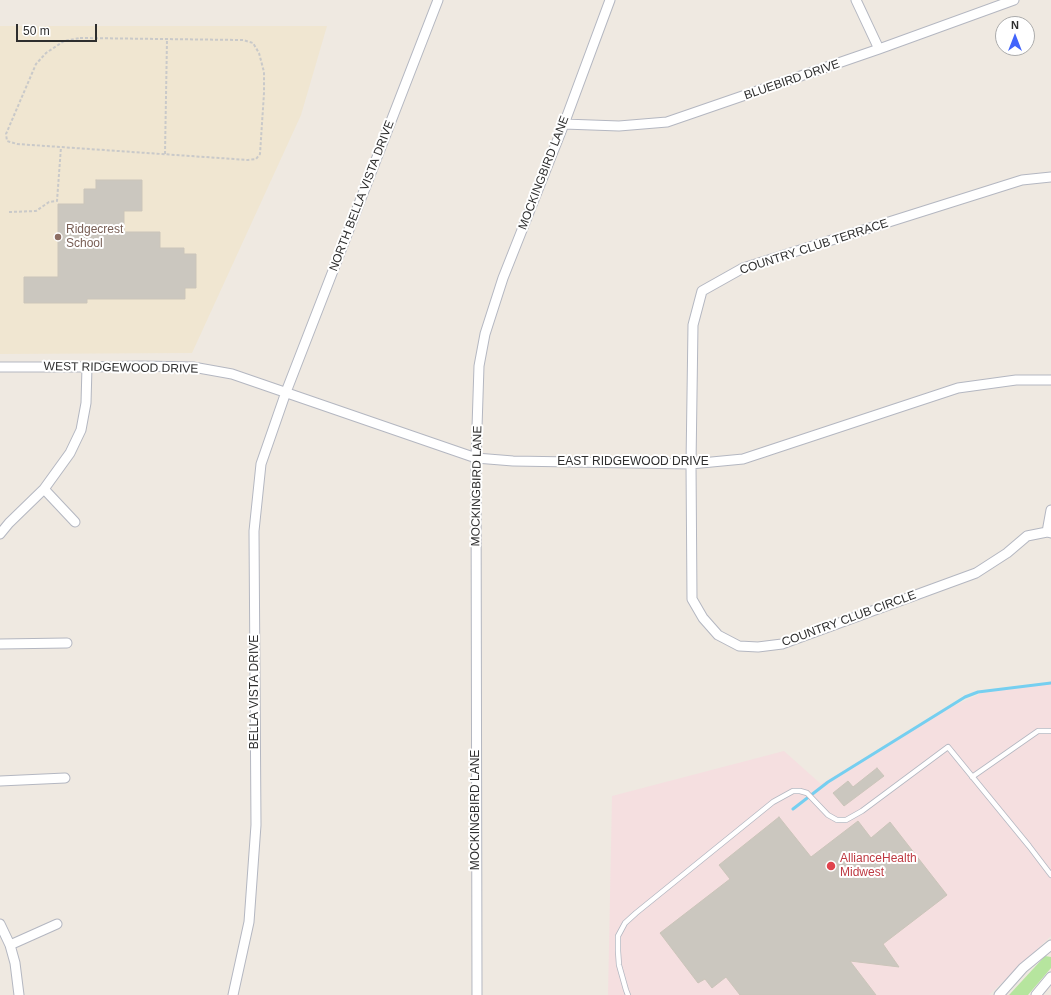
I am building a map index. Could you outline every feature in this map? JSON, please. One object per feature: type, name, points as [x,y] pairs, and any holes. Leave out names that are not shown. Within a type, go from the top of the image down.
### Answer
[{"type":"street","name":"NORTH BELLA VISTA DRIVE","points":[[286,392],[438,0]]},
{"type":"street","name":"MOCKINGBIRD LANE","points":[[477,995],[476,458],[479,366],[485,334],[503,278],[564,124],[609,0]]},
{"type":"street","points":[[856,0],[879,50]]},
{"type":"street","name":"BLUEBIRD DRIVE","points":[[564,124],[620,126],[667,122],[879,50],[1014,0]]},
{"type":"street","name":"COUNTRY CLUB TERRACE","points":[[691,464],[693,325],[702,291],[743,268],[1022,180],[1051,177]]},
{"type":"street","name":"WEST RIDGEWOOD DRIVE","points":[[0,367],[193,367],[232,374],[286,392]]},
{"type":"street","points":[[0,534],[9,523],[44,489],[70,454],[81,430],[86,403],[87,367]]},
{"type":"street","name":"EAST RIDGEWOOD DRIVE","points":[[286,392],[476,458],[513,461],[691,464],[743,459],[958,388],[1016,380],[1051,380]]},
{"type":"street","name":"BELLA VISTA DRIVE","points":[[233,995],[249,922],[256,824],[254,530],[261,464],[286,392]]},
{"type":"street","name":"COUNTRY CLUB CIRCLE","points":[[691,464],[692,599],[703,618],[718,636],[739,646],[758,647],[782,644],[976,573],[1007,553],[1027,536],[1049,532]]},
{"type":"street","points":[[44,489],[74,522]]},
{"type":"street","points":[[1049,532],[1051,510]]},
{"type":"street","points":[[0,644],[67,643]]},
{"type":"street","points":[[0,781],[65,778]]},
{"type":"street","points":[[0,924],[10,945],[15,964],[19,995]]},
{"type":"street","points":[[10,945],[57,924]]},
{"type":"street","points":[[999,995],[1023,968],[1051,945]]},
{"type":"street","points":[[1036,995],[1051,977]]},
{"type":"lane","points":[[972,777],[1038,731],[1051,731]]},
{"type":"lane","points":[[628,995],[619,965],[618,951],[618,936],[625,923],[773,802],[793,791],[800,791],[807,794],[828,815],[837,820],[846,820],[862,811],[948,747],[1051,875]]},
{"type":"path","points":[[80,38],[243,40],[253,43],[259,53],[264,72],[264,93],[260,154],[256,159],[248,160],[61,147],[17,144],[7,141],[6,134],[36,64],[46,53],[64,41],[80,38]]},
{"type":"path","points":[[165,154],[167,39]]},
{"type":"path","points":[[9,212],[36,211],[49,202],[58,201],[61,147]]},
{"type":"shaded area","points":[[0,26],[327,26],[301,115],[192,353],[0,354]]},
{"type":"shaded area","name":"AllianceHealth Midwest","points":[[1051,683],[1051,936],[989,995],[608,995],[612,796],[784,751],[821,784],[938,713],[984,692]]},
{"type":"green space","points":[[1045,956],[1051,957],[1051,968],[1028,995],[1009,995]]},
{"type":"building","points":[[96,180],[142,180],[142,211],[124,211],[124,232],[160,232],[160,248],[184,248],[184,254],[196,254],[196,288],[185,288],[185,299],[87,299],[87,303],[24,303],[24,277],[58,277],[58,204],[84,204],[84,189],[96,189]]},
{"type":"building","points":[[877,768],[884,776],[844,806],[833,793],[848,781],[853,787]]},
{"type":"building","name":"AllianceHealth Midwest","points":[[779,817],[811,857],[858,821],[871,838],[890,822],[947,895],[883,944],[899,967],[850,961],[876,995],[740,995],[726,977],[712,988],[705,979],[698,983],[660,933],[730,879],[719,865]]},
{"type":"waterway","points":[[793,809],[828,782],[965,697],[978,692],[1051,683]]},
{"type":"place","name":"Ridgecrest School","points":[[58,237]]},
{"type":"place","name":"AllianceHealth Midwest","points":[[831,866]]}]
